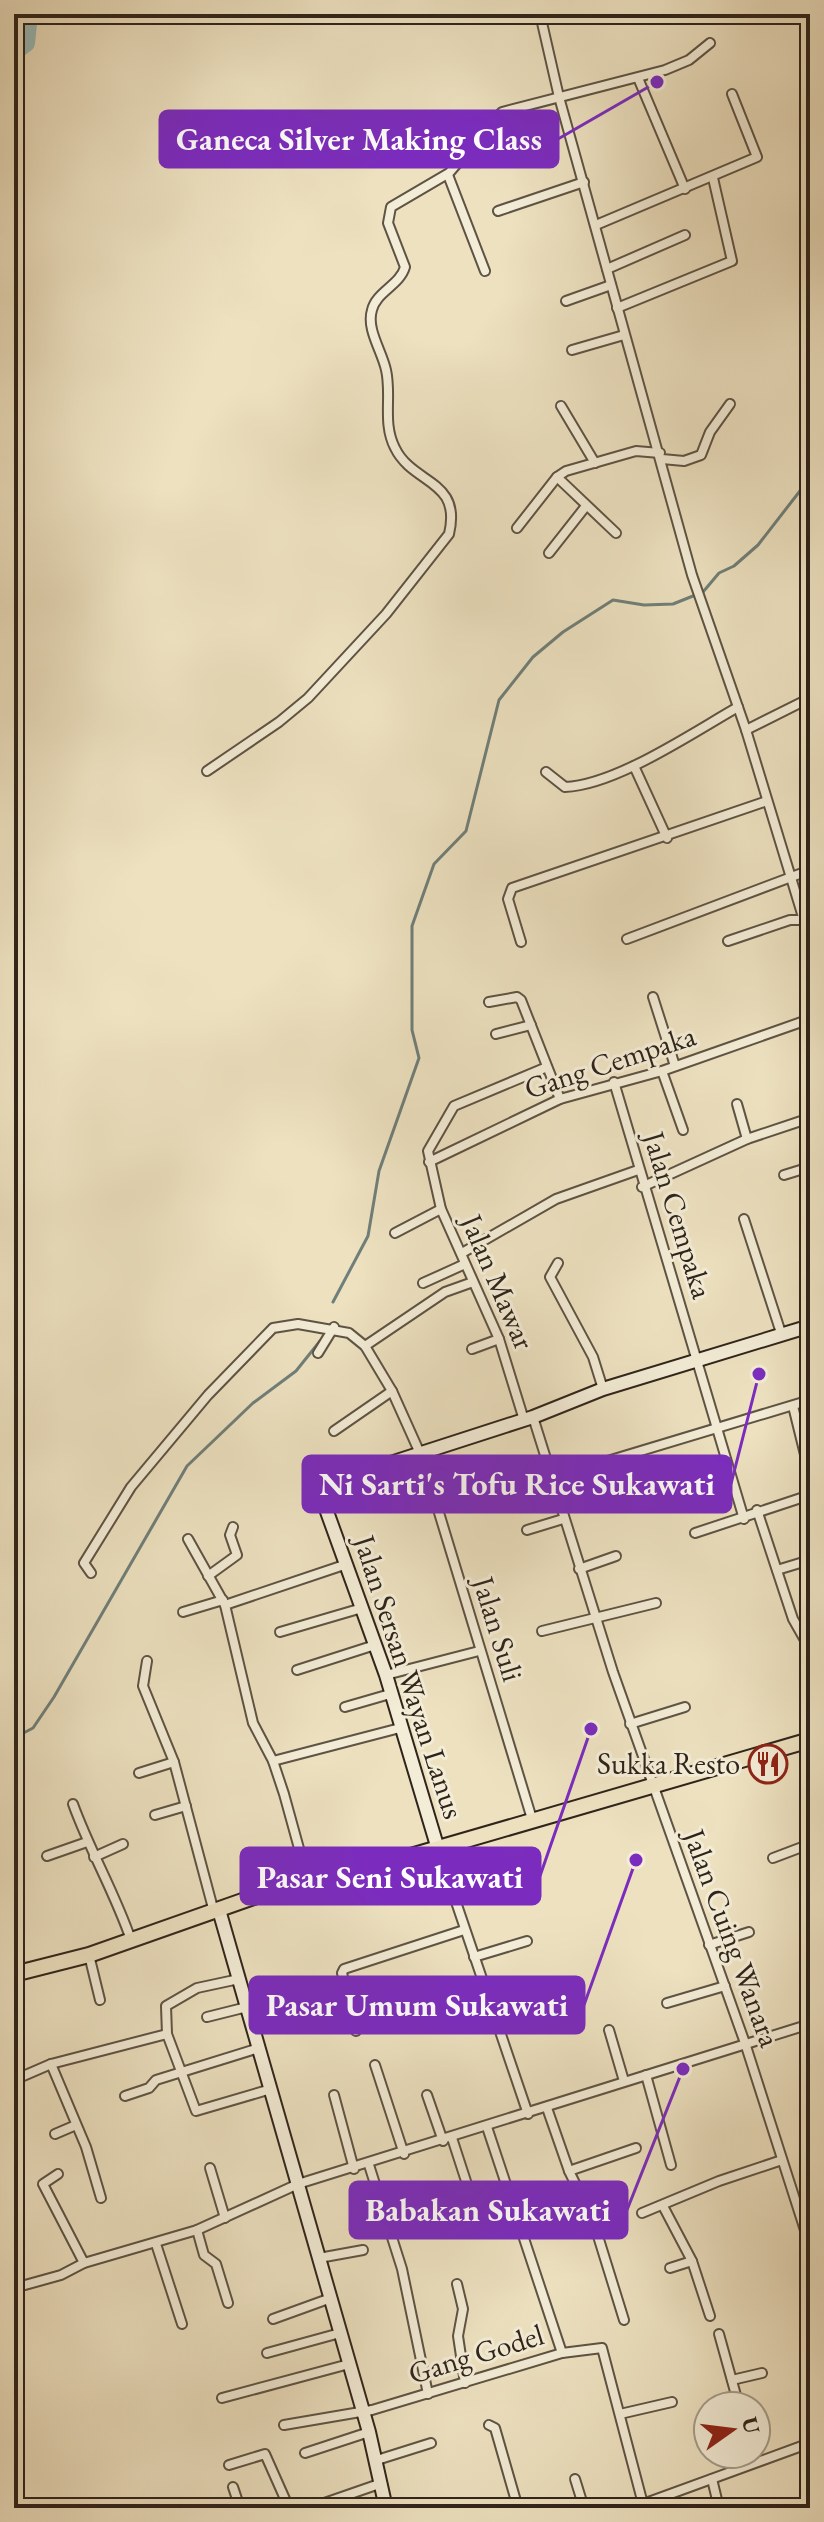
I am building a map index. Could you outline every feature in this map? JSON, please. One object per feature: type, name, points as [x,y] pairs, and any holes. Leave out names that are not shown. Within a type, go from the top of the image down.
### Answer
[{"type":"highway","points":[[15,1972],[89,1955],[308,1881],[438,1849],[810,1740]]},
{"type":"street","points":[[540,14],[559,97],[692,575],[746,730],[790,877],[806,908],[804,920],[810,940]]},
{"type":"street","points":[[207,771],[279,722],[308,698],[386,614],[449,534],[453,518],[448,500],[436,484],[402,460],[390,438],[387,376],[371,324],[375,304],[405,267],[389,228],[388,211],[401,199],[448,175],[502,112],[638,78],[689,60],[710,43]]},
{"type":"street","points":[[638,78],[685,189]]},
{"type":"street","points":[[596,225],[713,178],[758,155],[732,94]]},
{"type":"street","points":[[448,175],[485,271]]},
{"type":"street","points":[[617,308],[732,261],[713,178]]},
{"type":"street","points":[[498,211],[584,182]]},
{"type":"street","points":[[607,269],[685,235]]},
{"type":"street","points":[[566,301],[611,285]]},
{"type":"street","points":[[572,350],[624,335]]},
{"type":"street","points":[[517,528],[557,477],[636,451],[684,461],[701,455],[710,432],[730,404]]},
{"type":"street","points":[[561,406],[595,463]]},
{"type":"street","points":[[557,477],[616,533]]},
{"type":"street","points":[[549,553],[586,506]]},
{"type":"street","points":[[746,730],[810,698]]},
{"type":"street","points":[[546,772],[568,787],[634,766],[738,707]]},
{"type":"street","points":[[634,766],[667,838]]},
{"type":"street","points":[[521,942],[508,899],[512,888],[667,838],[767,801]]},
{"type":"street","points":[[627,939],[810,870]]},
{"type":"street","points":[[728,941],[790,920],[804,920]]},
{"type":"street","points":[[653,997],[675,1066]]},
{"type":"street","points":[[489,1002],[520,999],[560,1099]]},
{"type":"street","name":"Gang Cempaka","points":[[429,1162],[560,1099],[662,1071],[810,1019]]},
{"type":"street","points":[[496,1034],[531,1025]]},
{"type":"street","points":[[429,1162],[430,1143],[452,1107],[547,1067]]},
{"type":"street","points":[[662,1071],[683,1130]]},
{"type":"street","name":"Jalan Cempaka","points":[[614,1082],[642,1187],[719,1428],[744,1519]]},
{"type":"street","points":[[737,1104],[747,1139]]},
{"type":"street","points":[[642,1187],[747,1139],[810,1118]]},
{"type":"street","name":"Jalan Mawar","points":[[429,1162],[441,1209],[499,1339],[551,1478],[597,1616]]},
{"type":"street","points":[[784,1175],[810,1167]]},
{"type":"street","points":[[462,1253],[556,1199],[638,1170]]},
{"type":"street","points":[[395,1233],[441,1209]]},
{"type":"street","points":[[744,1219],[782,1336]]},
{"type":"street","points":[[558,1263],[550,1277],[593,1357],[603,1389]]},
{"type":"street","points":[[423,1283],[465,1264]]},
{"type":"street","points":[[91,1573],[84,1563],[112,1513],[179,1428],[273,1328],[298,1324],[334,1327],[365,1346],[445,1292],[473,1282]]},
{"type":"street","name":"Jalan Sersan Wayan Lanus","points":[[438,1849],[386,1675],[326,1509],[325,1495],[378,1467],[420,1452],[528,1419],[603,1389],[810,1326]]},
{"type":"street","points":[[318,1353],[334,1327]]},
{"type":"street","points":[[472,1349],[499,1339]]},
{"type":"street","name":"Jalan Suli","points":[[365,1346],[392,1391],[420,1452],[532,1819]]},
{"type":"street","points":[[334,1431],[392,1391]]},
{"type":"street","points":[[551,1478],[810,1400]]},
{"type":"street","points":[[793,1406],[810,1475]]},
{"type":"street","points":[[695,1533],[810,1495]]},
{"type":"street","points":[[757,1510],[793,1619],[810,1649]]},
{"type":"street","points":[[527,1530],[563,1519]]},
{"type":"street","points":[[208,1576],[237,1555],[230,1535],[233,1527]]},
{"type":"street","points":[[188,1539],[224,1603],[253,1723],[273,1761],[308,1881]]},
{"type":"street","points":[[579,1569],[616,1556]]},
{"type":"street","points":[[777,1570],[810,1560]]},
{"type":"street","points":[[183,1612],[224,1603],[347,1564]]},
{"type":"street","points":[[542,1631],[656,1603]]},
{"type":"street","points":[[280,1632],[362,1608]]},
{"type":"street","name":"Jalan Cuing Wanara","points":[[597,1616],[630,1724],[745,2043],[782,2160],[806,2219],[810,2246]]},
{"type":"street","points":[[297,1670],[375,1645]]},
{"type":"street","points":[[386,1675],[479,1651]]},
{"type":"street","points":[[147,1661],[143,1686],[174,1762],[239,1979],[377,2460],[386,2508]]},
{"type":"street","points":[[345,1707],[390,1694]]},
{"type":"street","points":[[630,1724],[685,1707]]},
{"type":"street","points":[[273,1761],[400,1728]]},
{"type":"street","points":[[139,1773],[174,1762]]},
{"type":"street","points":[[73,1804],[87,1842],[115,1895],[131,1940]]},
{"type":"street","points":[[155,1815],[186,1806]]},
{"type":"street","points":[[47,1856],[87,1842]]},
{"type":"street","points":[[94,1857],[123,1844]]},
{"type":"street","points":[[773,1858],[810,1844]]},
{"type":"street","points":[[438,1849],[528,2114]]},
{"type":"street","points":[[356,2031],[342,1973],[344,1969],[464,1930]]},
{"type":"street","points":[[709,1945],[749,1932]]},
{"type":"street","points":[[474,1957],[527,1941]]},
{"type":"street","points":[[89,1955],[100,2000]]},
{"type":"street","points":[[239,1979],[197,1988],[166,2006],[167,2034],[196,2111],[271,2089]]},
{"type":"street","points":[[667,2003],[725,1986]]},
{"type":"street","points":[[427,2013],[486,1993]]},
{"type":"street","points":[[495,2023],[543,2005]]},
{"type":"street","points":[[207,2017],[247,2007]]},
{"type":"street","points":[[14,2275],[17,2287],[61,2275],[84,2263],[197,2230],[298,2184],[369,2165],[810,2024]]},
{"type":"street","points":[[609,2030],[624,2081]]},
{"type":"street","points":[[14,2080],[51,2064],[167,2034]]},
{"type":"street","points":[[125,2096],[179,2072],[259,2048]]},
{"type":"street","points":[[51,2064],[101,2198]]},
{"type":"street","points":[[375,2065],[404,2154]]},
{"type":"street","points":[[646,2075],[671,2165]]},
{"type":"street","points":[[334,2095],[354,2169]]},
{"type":"street","points":[[427,2095],[479,2216],[514,2208]]},
{"type":"street","points":[[547,2108],[569,2171],[598,2233],[624,2320]]},
{"type":"street","points":[[55,2134],[76,2125]]},
{"type":"street","points":[[487,2127],[562,2353]]},
{"type":"street","points":[[569,2171],[636,2148]]},
{"type":"street","points":[[642,2213],[719,2181],[782,2160]]},
{"type":"street","points":[[369,2165],[402,2269],[428,2394]]},
{"type":"street","points":[[210,2168],[225,2218]]},
{"type":"street","points":[[58,2174],[43,2184],[84,2263]]},
{"type":"street","points":[[440,2211],[472,2204]]},
{"type":"street","points":[[663,2206],[692,2261],[710,2316]]},
{"type":"street","points":[[197,2230],[204,2255],[216,2264],[228,2303]]},
{"type":"street","points":[[156,2244],[182,2324]]},
{"type":"street","points":[[319,2258],[363,2250]]},
{"type":"street","points":[[670,2268],[692,2261]]},
{"type":"street","points":[[457,2284],[463,2309],[458,2336],[465,2383]]},
{"type":"street","points":[[273,2319],[331,2298]]},
{"type":"street","points":[[267,2353],[340,2333]]},
{"type":"street","points":[[719,2334],[735,2390]]},
{"type":"street","name":"Gang Godel","points":[[284,2425],[428,2394],[562,2353],[604,2349],[620,2414]]},
{"type":"street","points":[[222,2398],[349,2364]]},
{"type":"street","points":[[732,2380],[762,2373]]},
{"type":"street","points":[[643,2504],[620,2414],[672,2402]]},
{"type":"street","points":[[489,2425],[495,2428],[518,2508]]},
{"type":"street","points":[[305,2453],[369,2432]]},
{"type":"street","points":[[377,2460],[431,2443]]},
{"type":"street","points":[[772,2454],[809,2446]]},
{"type":"street","points":[[229,2465],[266,2455],[289,2508]]},
{"type":"street","points":[[632,2508],[730,2470]]},
{"type":"street","points":[[575,2479],[584,2508]]},
{"type":"street","points":[[712,2479],[719,2508]]},
{"type":"street","points":[[310,2508],[382,2483]]},
{"type":"street","points":[[233,2487],[240,2508]]},
{"type":"waterway","points":[[14,52],[26,43],[29,14]]},
{"type":"waterway","points":[[333,1302],[368,1236],[379,1171],[419,1058],[412,1030],[412,926],[434,864],[466,831],[499,700],[533,657],[563,632],[613,600],[644,605],[673,604],[703,592],[719,573],[734,566],[758,545],[810,478]]},
{"type":"waterway","points":[[14,1738],[33,1728],[54,1697],[187,1466],[253,1403],[296,1371],[320,1341]]},
{"type":"place","name":"Ganeca Silver Making Class","points":[[657,82]]},
{"type":"place","name":"Ni Sarti's Tofu Rice Sukawati","points":[[759,1374]]},
{"type":"place","name":"Pasar Seni Sukawati","points":[[591,1729]]},
{"type":"place","name":"Sukka Resto","points":[[768,1764]]},
{"type":"place","name":"Pasar Umum Sukawati","points":[[636,1860]]},
{"type":"place","name":"Babakan Sukawati","points":[[683,2069]]}]
